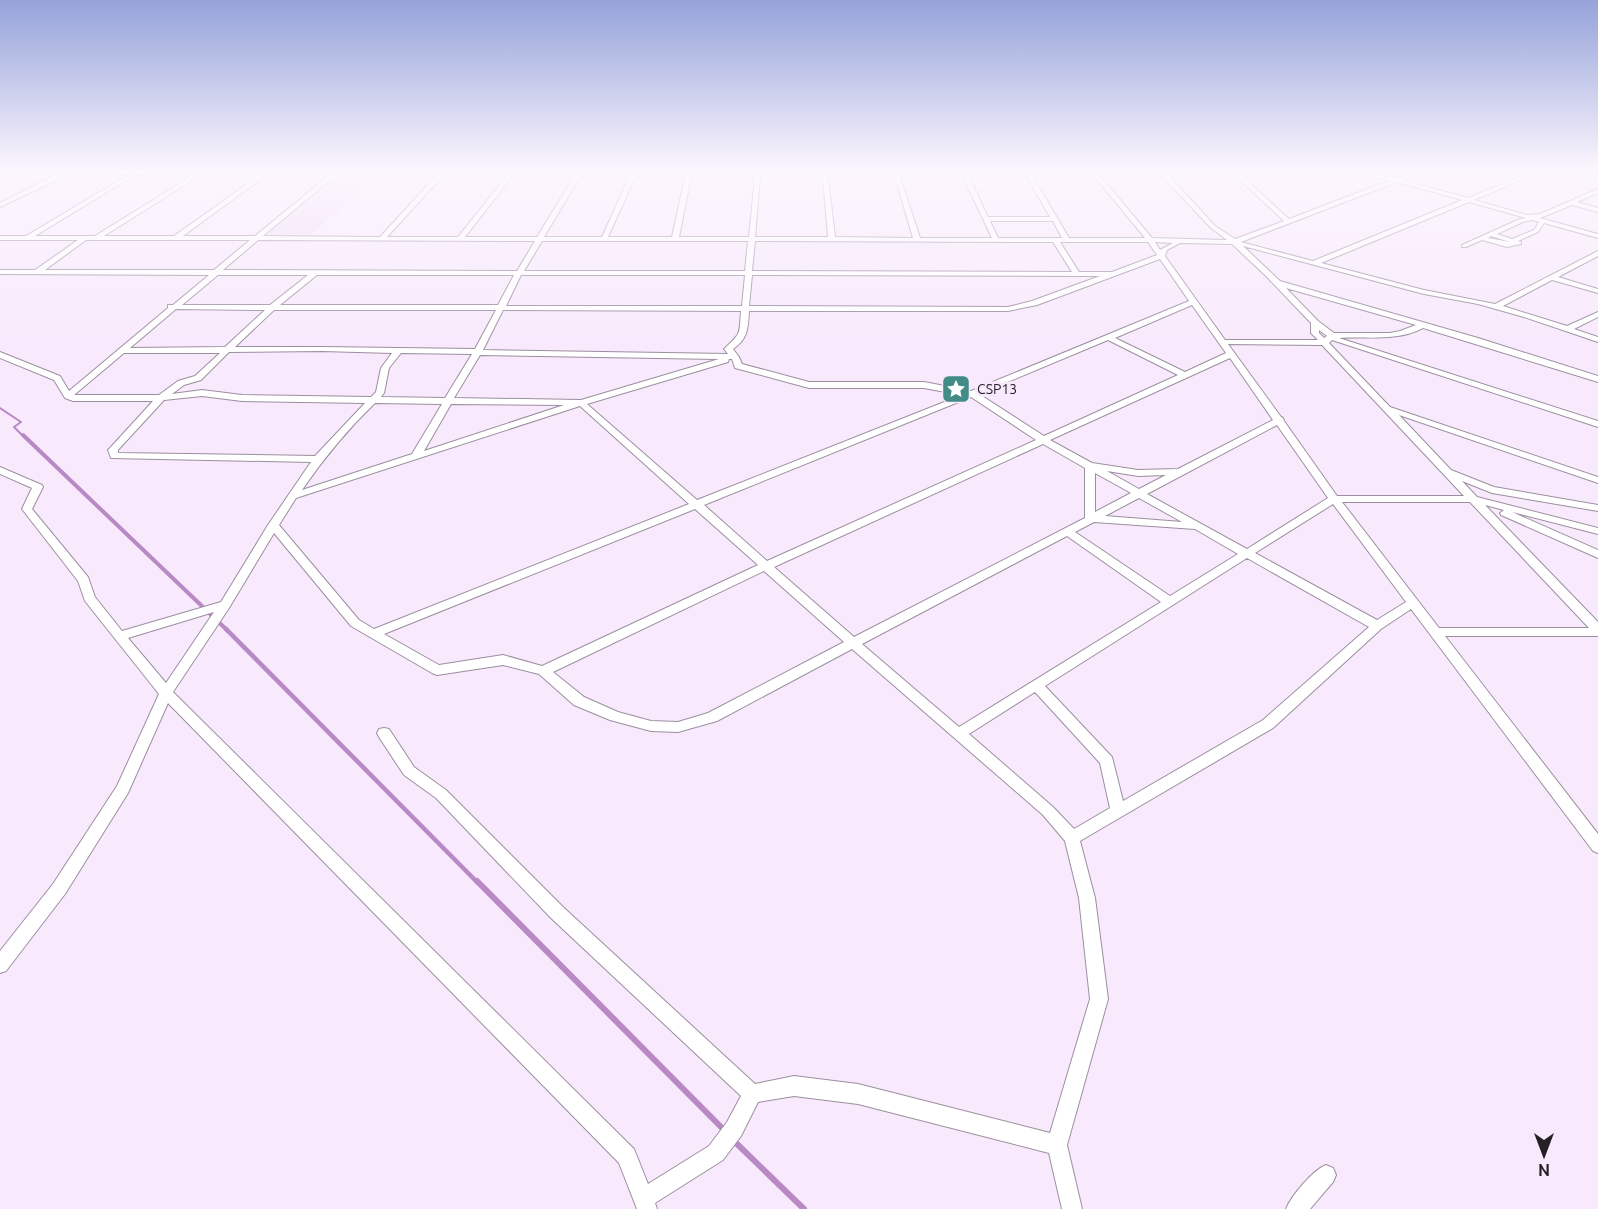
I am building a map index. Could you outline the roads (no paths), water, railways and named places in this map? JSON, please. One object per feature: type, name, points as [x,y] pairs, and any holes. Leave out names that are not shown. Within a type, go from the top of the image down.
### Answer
[{"type":"street","points":[[26,238],[42,228]]},
{"type":"street","points":[[97,238],[112,228]]},
{"type":"street","points":[[176,238],[189,228]]},
{"type":"street","points":[[68,396],[266,228]]},
{"type":"street","points":[[381,239],[391,228]]},
{"type":"street","points":[[460,239],[468,228]]},
{"type":"street","points":[[415,457],[478,351],[545,228]]},
{"type":"street","points":[[604,239],[609,228]]},
{"type":"street","points":[[675,239],[677,228]]},
{"type":"street","points":[[753,228],[743,334],[738,342],[728,349],[735,357],[738,366],[809,385],[924,385],[972,394],[1043,440],[1377,626]]},
{"type":"street","points":[[831,228],[832,240]]},
{"type":"street","points":[[913,228],[916,240]]},
{"type":"street","points":[[990,228],[996,240]]},
{"type":"street","points":[[1060,228],[1067,240]]},
{"type":"street","points":[[1140,228],[1412,603],[1598,846]]},
{"type":"street","points":[[1216,228],[1234,242],[1315,322],[1315,333],[1598,424]]},
{"type":"street","points":[[1234,242],[1269,228]]},
{"type":"street","points":[[1314,263],[1399,228]]},
{"type":"street","points":[[1464,246],[1503,228]]},
{"type":"street","points":[[1514,240],[1536,231],[1537,228]]},
{"type":"street","points":[[1566,228],[1598,237]]},
{"type":"street","points":[[1482,238],[1507,245],[1519,243],[1491,234]]},
{"type":"street","points":[[0,238],[1234,242],[1424,291],[1497,306],[1598,340]]},
{"type":"street","points":[[37,272],[86,238]]},
{"type":"street","points":[[1055,240],[1077,274]]},
{"type":"street","points":[[1162,256],[1164,249],[1173,244],[1194,241]]},
{"type":"street","points":[[1497,306],[1598,253]]},
{"type":"street","points":[[171,308],[1008,309],[1034,303],[1162,256]]},
{"type":"street","points":[[0,272],[1112,274]]},
{"type":"street","points":[[315,273],[270,309],[198,378],[182,383],[161,398],[113,450],[114,456],[318,459]]},
{"type":"street","points":[[1550,277],[1598,291]]},
{"type":"street","points":[[1277,283],[1598,379]]},
{"type":"street","points":[[373,634],[972,394],[1193,302]]},
{"type":"street","points":[[1568,329],[1598,314]]},
{"type":"street","points":[[1224,342],[1393,336],[1411,332],[1422,325]]},
{"type":"street","points":[[1107,337],[1185,375]]},
{"type":"street","points":[[1328,339],[1387,408],[1598,631]]},
{"type":"street","points":[[122,351],[399,350],[735,357]]},
{"type":"street","points":[[0,965],[59,889],[123,789],[166,693],[225,604],[273,525],[318,459],[351,421],[380,393],[385,368],[399,350]]},
{"type":"street","points":[[543,671],[766,566],[1232,354]]},
{"type":"street","points":[[0,355],[57,378],[68,396],[76,399],[161,398],[202,393],[242,398],[581,403],[854,644],[1048,811],[1071,838],[1087,898],[1099,999],[1057,1145],[1072,1209]]},
{"type":"street","points":[[293,496],[581,403],[735,357]]},
{"type":"street","points":[[1387,408],[1598,480]]},
{"type":"street","points":[[273,525],[355,622],[437,670],[503,660],[543,671],[579,701],[597,708],[651,726],[678,727],[712,717],[1280,420]]},
{"type":"street","points":[[1090,466],[1138,473],[1181,472]]},
{"type":"street","points":[[1090,466],[1090,518]]},
{"type":"street","points":[[0,470],[38,487],[27,509],[84,580],[89,598],[166,693],[627,1156],[645,1204],[716,1152],[752,1094],[794,1086],[858,1094],[1057,1145]]},
{"type":"street","points":[[1448,472],[1492,490],[1598,508]]},
{"type":"street","points":[[960,733],[1335,499],[1473,499],[1598,531]]},
{"type":"street","points":[[1473,499],[1598,554]]},
{"type":"street","points":[[1090,518],[1200,526]]},
{"type":"street","points":[[1067,531],[1168,602]]},
{"type":"street","points":[[1071,838],[1268,724],[1377,626],[1412,603]]},
{"type":"street","points":[[119,636],[225,604]]},
{"type":"street","points":[[1434,632],[1598,631]]},
{"type":"street","points":[[1036,685],[1107,761],[1118,812]]},
{"type":"street","points":[[384,733],[407,770],[442,794],[514,869],[620,971],[685,1028],[752,1094]]},
{"type":"street","points":[[1296,1209],[1326,1175]]},
{"type":"waterway","points":[[0,408],[21,422],[14,427],[24,437]]},
{"type":"waterway","points":[[23,435],[228,631]]},
{"type":"waterway","points":[[228,631],[478,883]]},
{"type":"waterway","points":[[477,881],[725,1131]]},
{"type":"waterway","points":[[734,1141],[804,1209]]},
{"type":"place","name":"CSP13","points":[[956,389]]}]
